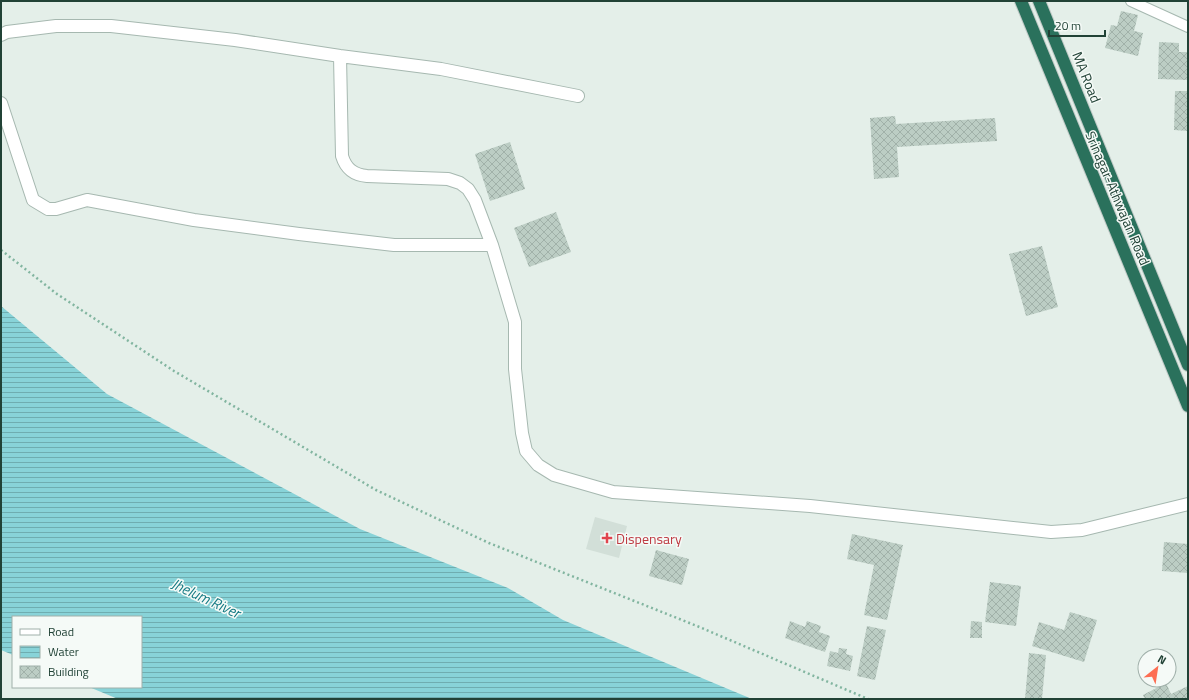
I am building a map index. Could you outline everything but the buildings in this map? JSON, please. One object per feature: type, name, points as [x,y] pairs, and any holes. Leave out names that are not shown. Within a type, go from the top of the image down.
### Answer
[{"type":"highway","name":"Srinagar-Athwajan Road","points":[[1021,1],[1188,406]]},
{"type":"highway","name":"MA Road","points":[[1039,1],[1188,365]]},
{"type":"street","points":[[1,35],[7,32],[56,26],[111,26],[234,40],[441,69],[578,96]]},
{"type":"street","points":[[340,56],[340,134],[344,164],[358,175],[448,179],[460,183],[468,189],[475,200],[492,245],[514,322],[515,369],[522,432],[526,451],[538,465],[554,475],[613,492],[810,506],[1051,532],[1082,530],[1188,504]]},
{"type":"street","points":[[1,103],[33,200],[48,209],[56,209],[87,200],[194,220],[394,245],[492,245]]},
{"type":"lane","points":[[1131,1],[1188,27]]},
{"type":"path","points":[[1,250],[57,294],[174,371],[376,490],[489,543],[697,626],[868,699]]},
{"type":"shaded area","name":"Dispensary","points":[[595,517],[627,526],[619,558],[586,549]]},
{"type":"water","name":"Jhelum River","points":[[1,306],[107,394],[360,529],[508,588],[563,620],[752,699],[118,699],[91,688],[142,688],[142,616],[12,616],[12,655],[1,650]]},
{"type":"place","name":"Dispensary","points":[[607,538]]}]
